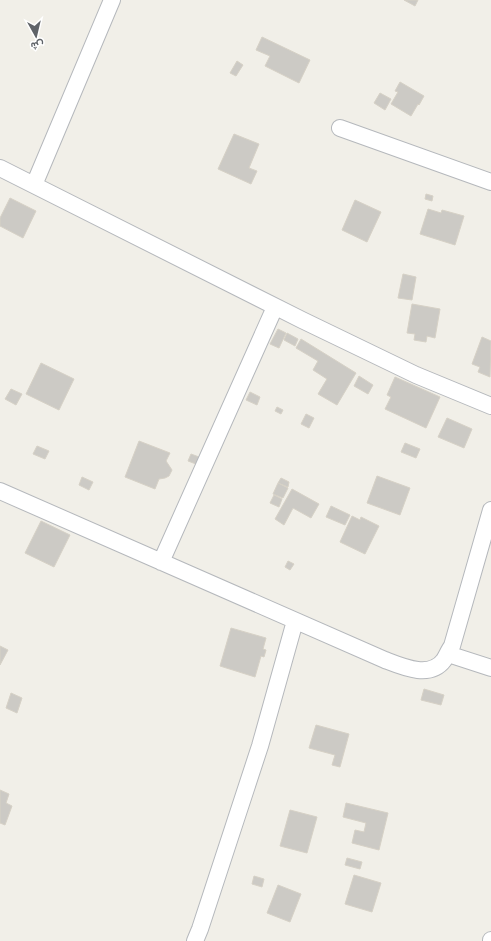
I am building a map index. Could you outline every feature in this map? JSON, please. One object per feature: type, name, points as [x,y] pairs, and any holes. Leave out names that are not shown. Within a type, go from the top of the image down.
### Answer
[{"type":"street","points":[[34,185],[112,0]]},
{"type":"street","points":[[340,128],[491,182]]},
{"type":"street","points":[[0,168],[275,307],[416,375],[491,406]]},
{"type":"street","points":[[161,562],[275,307]]},
{"type":"street","points":[[0,491],[385,660],[414,669],[426,670],[436,667],[443,661],[448,654],[455,637],[491,510]]},
{"type":"street","points":[[195,941],[260,746],[295,621]]},
{"type":"street","points":[[448,654],[491,668]]},
{"type":"building","points":[[404,0],[418,0],[415,6]]},
{"type":"building","points":[[262,37],[310,60],[299,83],[265,66],[270,56],[256,50]]},
{"type":"building","points":[[237,61],[243,65],[236,76],[230,73]]},
{"type":"building","points":[[400,82],[424,96],[411,116],[391,104],[398,92],[395,91]]},
{"type":"building","points":[[380,93],[391,99],[385,110],[374,103]]},
{"type":"building","points":[[234,134],[259,144],[249,168],[257,171],[251,184],[218,169]]},
{"type":"building","points":[[426,194],[433,196],[432,201],[425,199]]},
{"type":"building","points":[[10,198],[36,211],[23,238],[0,226],[0,218]]},
{"type":"building","points":[[355,200],[381,212],[367,242],[342,230]]},
{"type":"building","points":[[428,209],[441,213],[442,210],[464,216],[455,245],[420,234]]},
{"type":"building","points":[[403,274],[416,277],[412,300],[398,298]]},
{"type":"building","points":[[412,304],[440,309],[435,338],[427,336],[426,342],[414,340],[415,334],[407,333]]},
{"type":"building","points":[[278,329],[286,333],[279,348],[270,344]]},
{"type":"building","points":[[287,333],[298,339],[295,346],[284,340]]},
{"type":"building","points":[[482,337],[491,341],[490,377],[478,372],[480,367],[472,364]]},
{"type":"building","points":[[301,339],[356,373],[337,405],[318,394],[327,379],[313,370],[318,361],[296,348]]},
{"type":"building","points":[[41,363],[74,379],[59,410],[26,394]]},
{"type":"building","points":[[359,376],[373,385],[368,394],[354,386]]},
{"type":"building","points":[[395,377],[440,397],[426,428],[385,409],[391,397],[387,395]]},
{"type":"building","points":[[11,389],[22,394],[16,405],[5,399]]},
{"type":"building","points":[[250,392],[260,397],[257,405],[246,400]]},
{"type":"building","points":[[277,407],[283,410],[281,414],[275,411]]},
{"type":"building","points":[[306,414],[314,418],[309,428],[301,424]]},
{"type":"building","points":[[447,418],[472,429],[464,448],[438,437]]},
{"type":"building","points":[[139,441],[170,453],[166,461],[172,470],[169,476],[159,479],[155,489],[125,477]]},
{"type":"building","points":[[405,443],[420,449],[416,458],[401,452]]},
{"type":"building","points":[[37,446],[49,451],[45,459],[33,454]]},
{"type":"building","points":[[191,454],[199,457],[196,464],[188,461]]},
{"type":"building","points":[[377,476],[410,488],[400,515],[367,503]]},
{"type":"building","points":[[82,477],[93,482],[89,490],[79,485]]},
{"type":"building","points":[[281,478],[289,482],[288,487],[278,483]]},
{"type":"building","points":[[278,483],[288,488],[283,498],[273,494]]},
{"type":"building","points":[[292,489],[319,504],[311,518],[293,508],[284,525],[275,519]]},
{"type":"building","points":[[274,495],[282,499],[279,507],[270,503]]},
{"type":"building","points":[[331,506],[350,515],[345,525],[326,517]]},
{"type":"building","points":[[352,516],[360,520],[361,517],[379,526],[365,554],[340,542]]},
{"type":"building","points":[[41,521],[70,535],[54,567],[25,553]]},
{"type":"building","points":[[288,561],[294,564],[290,570],[285,567]]},
{"type":"building","points":[[231,628],[266,638],[263,649],[266,650],[264,657],[261,656],[255,677],[220,666]]},
{"type":"building","points":[[0,646],[8,650],[0,665]]},
{"type":"building","points":[[424,689],[444,695],[441,705],[421,700]]},
{"type":"building","points":[[11,693],[22,698],[17,713],[6,708]]},
{"type":"building","points":[[316,725],[349,734],[340,767],[332,765],[335,755],[309,748]]},
{"type":"building","points":[[0,790],[9,794],[6,803],[12,806],[5,825],[0,823]]},
{"type":"building","points":[[346,803],[388,813],[379,850],[352,843],[355,830],[364,832],[366,823],[343,817]]},
{"type":"building","points":[[290,810],[317,817],[307,853],[280,846]]},
{"type":"building","points":[[347,858],[362,862],[360,869],[345,865]]},
{"type":"building","points":[[354,875],[381,883],[372,912],[345,904]]},
{"type":"building","points":[[254,876],[264,879],[262,887],[252,884]]},
{"type":"building","points":[[278,885],[301,894],[290,922],[267,913]]}]
